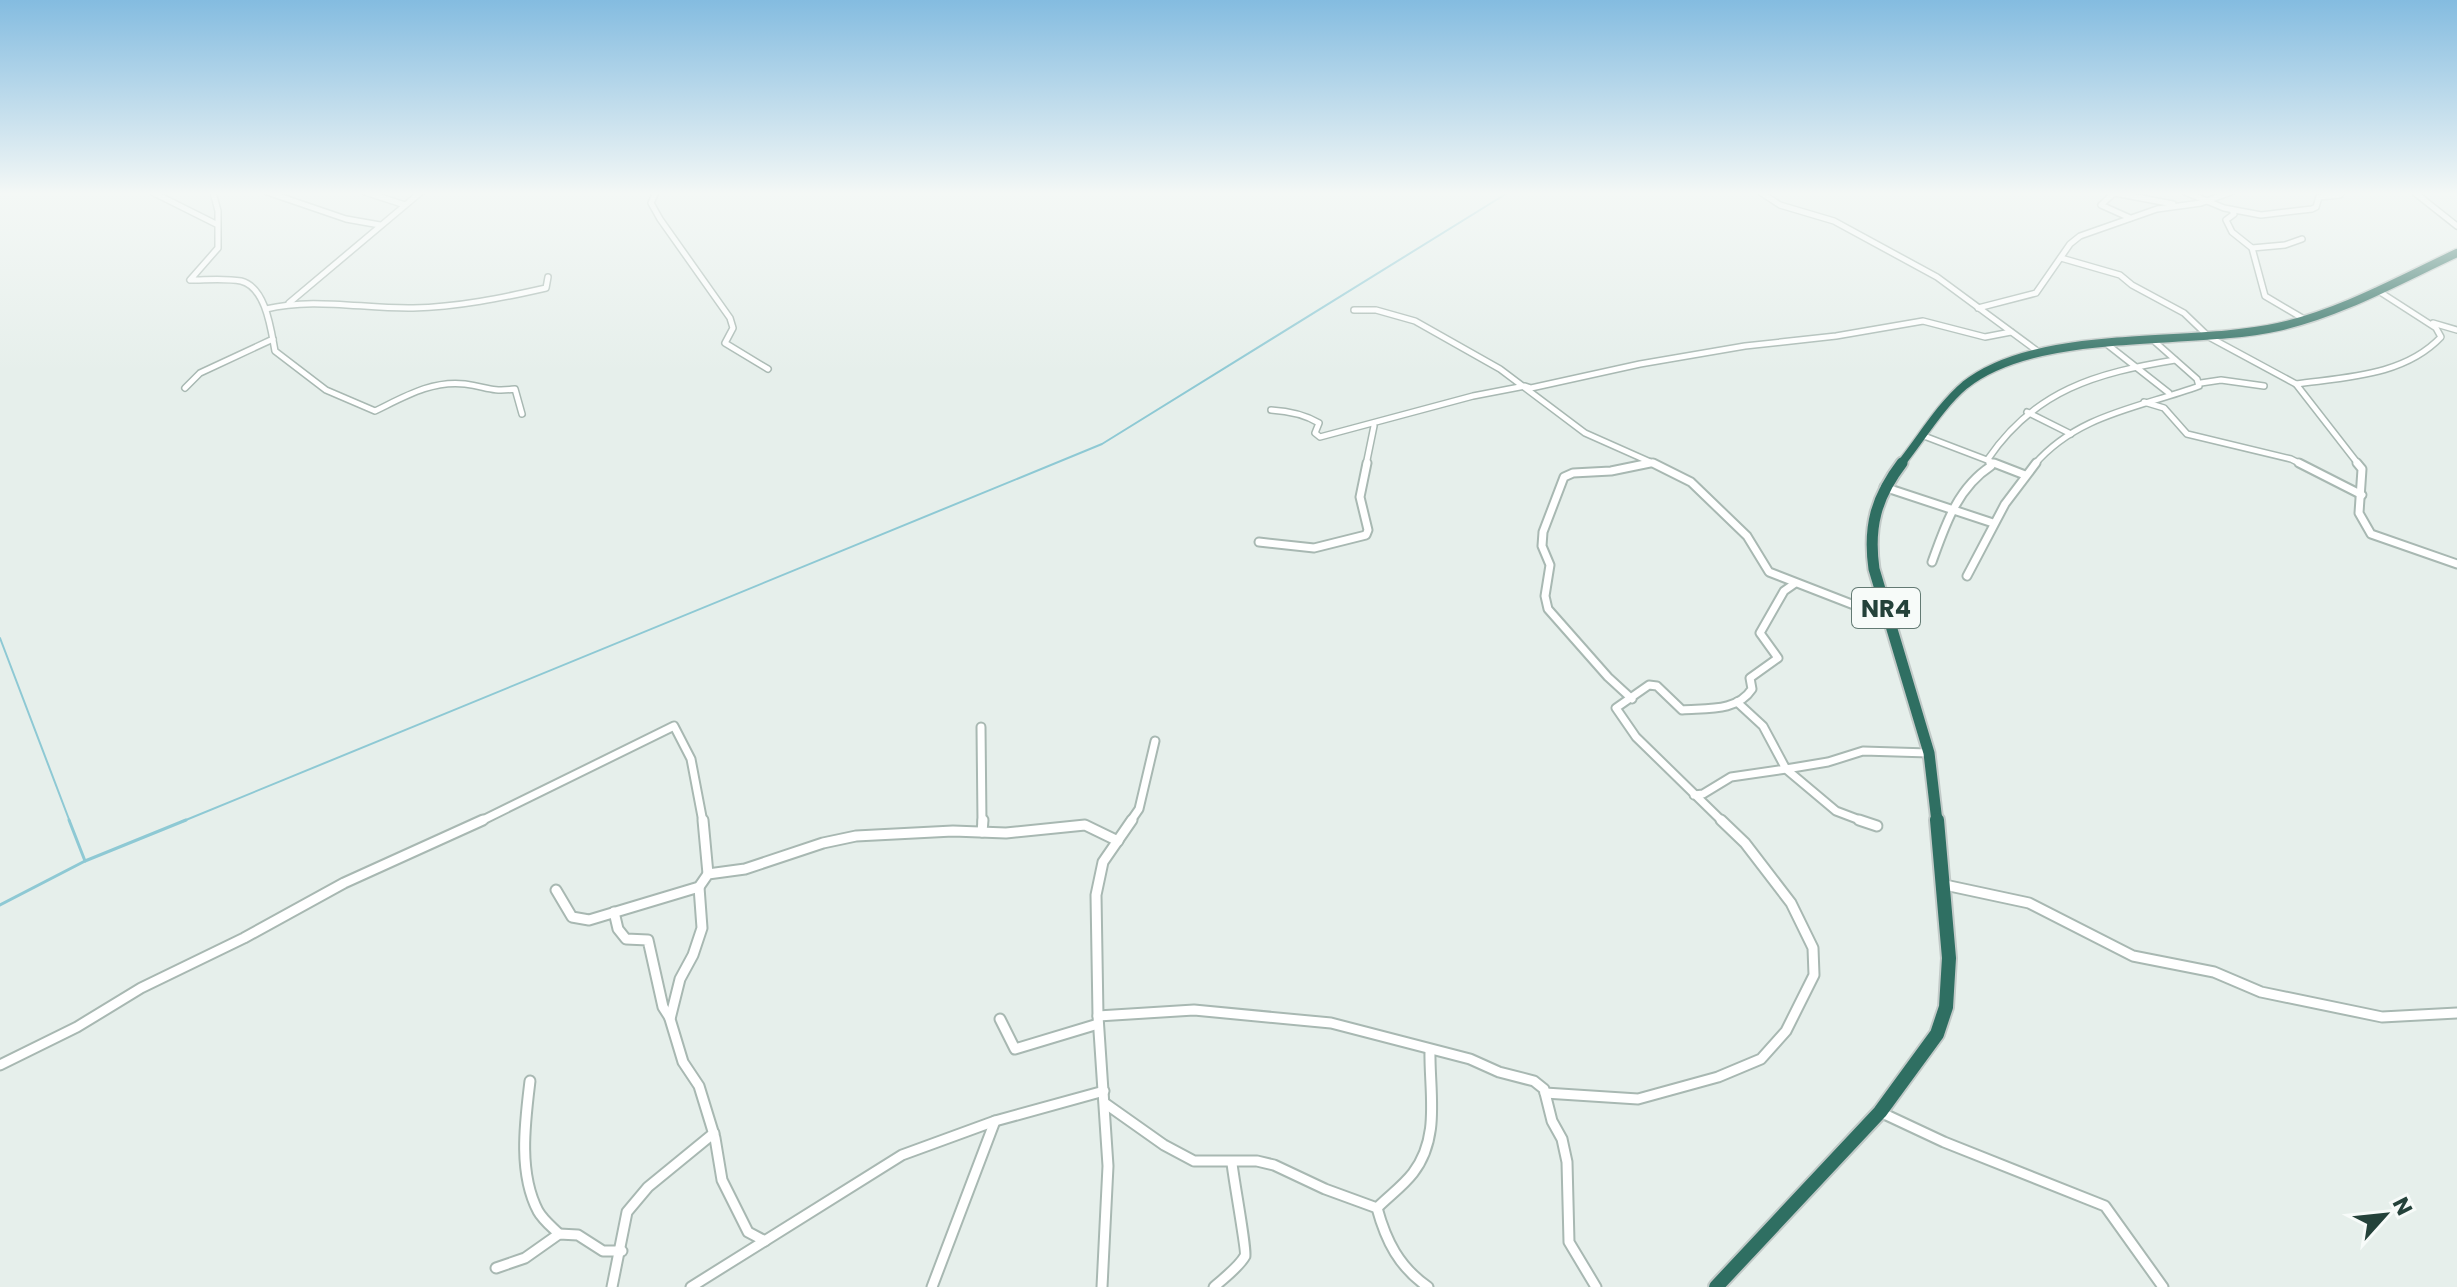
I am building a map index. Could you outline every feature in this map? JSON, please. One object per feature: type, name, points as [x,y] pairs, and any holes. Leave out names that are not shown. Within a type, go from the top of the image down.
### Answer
[{"type":"highway","name":"NR4","points":[[1716,1287],[1880,1112],[1937,1034],[1946,1007],[1949,958],[1945,885],[1929,753],[1874,569],[1869,538],[1873,508],[1884,487],[1970,382],[1995,366],[2040,353],[2272,328],[2304,319],[2457,253]]},
{"type":"street","points":[[213,252],[190,280],[248,283],[266,309],[275,351],[326,390],[368,409],[382,410],[421,389],[460,384],[492,392],[515,389],[522,414]]},
{"type":"street","points":[[289,303],[348,252]]},
{"type":"street","points":[[681,252],[726,309],[733,328],[725,343],[768,369]]},
{"type":"street","points":[[1890,252],[1945,283],[2040,353]]},
{"type":"street","points":[[1978,308],[2034,294],[2065,252]]},
{"type":"street","points":[[2253,252],[2265,296],[2304,319]]},
{"type":"street","points":[[2061,258],[2116,273],[2143,292],[2180,310],[2209,337],[2296,384],[2362,469],[2359,513],[2371,534],[2457,564]]},
{"type":"street","points":[[266,309],[289,303],[407,308],[476,302],[546,288],[548,277]]},
{"type":"street","points":[[2375,289],[2431,323],[2457,330]]},
{"type":"street","points":[[1354,310],[1376,310],[1415,321],[1525,386],[1585,433],[1691,482],[1747,536],[1769,572],[1890,619]]},
{"type":"street","points":[[1271,410],[1311,418],[1319,423],[1315,433],[1320,437],[1374,426],[1462,396],[1556,384],[1640,364],[1745,346],[1836,336],[1923,321],[1985,337],[2011,332]]},
{"type":"street","points":[[2296,384],[2383,371],[2424,355],[2441,337],[2431,323]]},
{"type":"street","points":[[185,388],[200,373],[273,339]]},
{"type":"street","points":[[2154,341],[2201,383]]},
{"type":"street","points":[[2108,345],[2169,393]]},
{"type":"street","points":[[1988,459],[2006,432],[2027,412],[2073,385],[2098,375],[2175,360]]},
{"type":"street","points":[[1967,576],[2007,495],[2049,449],[2071,434],[2102,415],[2194,388],[2201,383],[2221,380],[2264,386]]},
{"type":"street","points":[[2142,402],[2164,408],[2187,434],[2291,459],[2362,495]]},
{"type":"street","points":[[2027,412],[2071,434]]},
{"type":"street","points":[[1259,542],[1314,548],[1366,535],[1368,530],[1360,497],[1374,426]]},
{"type":"street","points":[[1924,436],[2025,475]]},
{"type":"street","points":[[1932,562],[1955,508],[1981,471],[1991,466],[1988,459]]},
{"type":"street","points":[[1632,699],[1608,677],[1548,609],[1545,596],[1550,565],[1542,546],[1543,532],[1564,477],[1573,473],[1611,471],[1653,462]]},
{"type":"street","points":[[1884,487],[1993,523]]},
{"type":"street","points":[[1545,1093],[1638,1099],[1718,1077],[1761,1059],[1786,1031],[1814,975],[1813,948],[1791,903],[1745,843],[1636,737],[1618,714],[1618,705],[1632,699],[1645,685],[1653,685],[1682,710],[1723,707],[1752,693],[1750,678],[1778,658],[1760,633],[1784,591],[1794,584]]},
{"type":"street","points":[[1737,702],[1763,726],[1786,769],[1836,811],[1877,826]]},
{"type":"street","points":[[0,1065],[344,883],[522,802],[674,726],[688,743],[694,767],[708,874],[699,887],[579,920],[563,905],[556,890]]},
{"type":"street","points":[[981,727],[984,784],[982,832]]},
{"type":"street","points":[[1102,1287],[1108,1166],[1098,1020],[1096,895],[1103,862],[1139,809],[1155,741]]},
{"type":"street","points":[[1694,795],[1703,794],[1731,777],[1828,762],[1863,751],[1929,753]]},
{"type":"street","points":[[708,874],[756,866],[823,843],[856,836],[1042,832],[1085,825],[1118,841]]},
{"type":"street","points":[[1945,885],[2029,903],[2133,956],[2214,972],[2261,992],[2382,1017],[2457,1013]]},
{"type":"street","points":[[670,1019],[680,979],[693,955],[702,928],[699,887]]},
{"type":"street","points":[[614,912],[618,929],[626,939],[648,940],[663,1007],[670,1019],[683,1062],[699,1086],[714,1133],[722,1180],[748,1232],[765,1241]]},
{"type":"street","points":[[1000,1019],[1015,1049],[1098,1020],[1194,1010],[1281,1017],[1331,1023],[1470,1059],[1499,1072],[1534,1081],[1545,1093],[1567,1162],[1569,1242],[1596,1287]]},
{"type":"street","points":[[1377,1208],[1416,1171],[1427,1147],[1432,1118],[1430,1050]]},
{"type":"street","points":[[530,1081],[525,1148],[533,1195],[539,1212],[559,1234]]},
{"type":"street","points":[[691,1287],[881,1166],[949,1136],[1104,1091]]},
{"type":"street","points":[[1106,1104],[1180,1155],[1194,1161],[1257,1161],[1274,1165],[1325,1189],[1377,1208]]},
{"type":"street","points":[[1880,1112],[1944,1142],[2105,1206],[2163,1287]]},
{"type":"street","points":[[932,1287],[995,1121]]},
{"type":"street","points":[[612,1287],[621,1264],[621,1226],[630,1206],[714,1133]]},
{"type":"street","points":[[1214,1287],[1244,1258],[1247,1250],[1236,1205],[1232,1163]]},
{"type":"street","points":[[1377,1208],[1393,1255],[1404,1269],[1428,1287]]},
{"type":"street","points":[[496,1268],[525,1258],[559,1234],[578,1235],[603,1251],[622,1251]]},
{"type":"waterway","points":[[181,822],[1102,444],[1412,252]]},
{"type":"waterway","points":[[0,638],[70,822]]},
{"type":"waterway","points":[[69,820],[85,861]]},
{"type":"waterway","points":[[85,861],[186,820]]},
{"type":"waterway","points":[[0,905],[85,861]]}]
